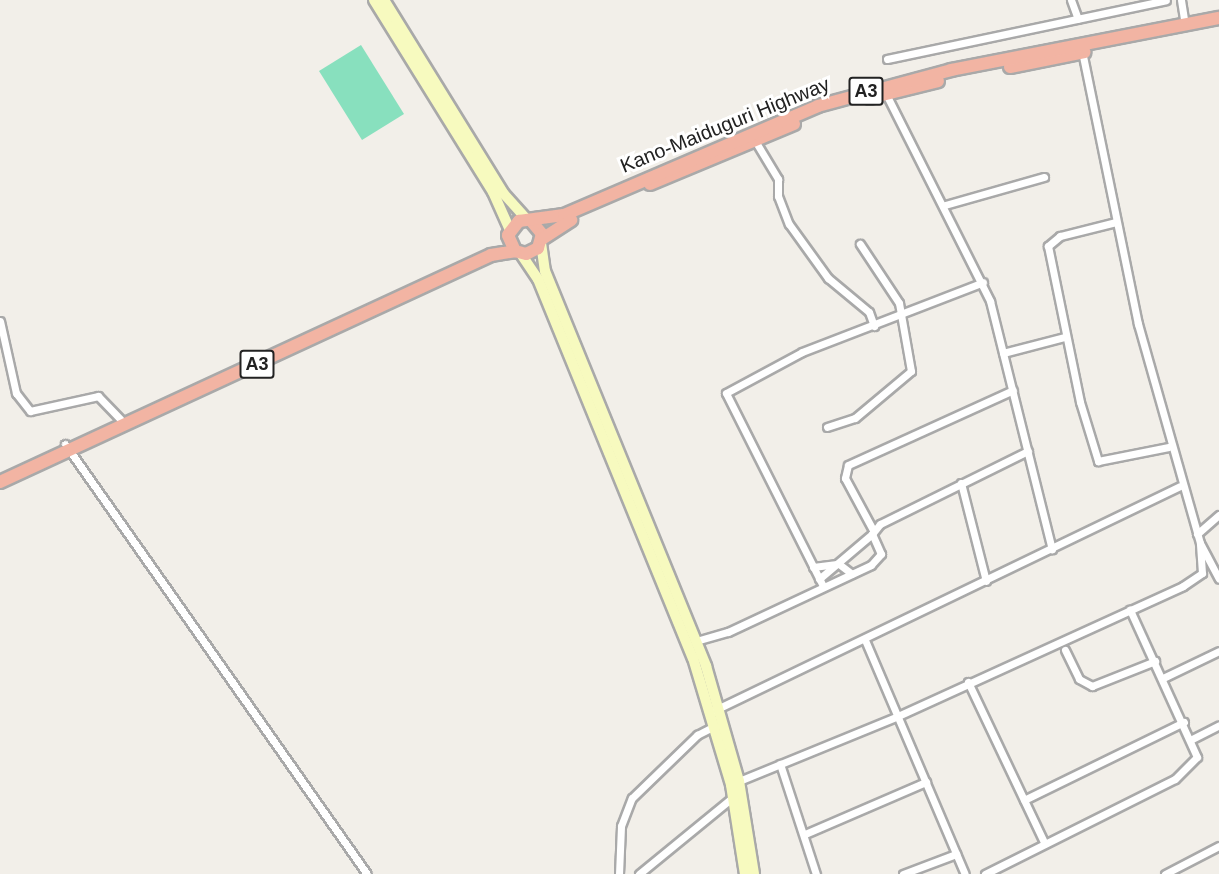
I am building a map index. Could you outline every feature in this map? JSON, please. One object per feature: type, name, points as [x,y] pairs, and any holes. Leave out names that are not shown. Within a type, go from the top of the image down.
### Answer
[{"type":"highway","name":"Kano-Maiduguri Highway","points":[[541,241],[569,220],[754,140],[886,94],[1051,54],[1219,18]]},
{"type":"highway","name":"Kano-Maiduguri Highway","points":[[530,221],[564,215],[818,106],[901,81],[1051,54],[1082,52],[1219,26]]},
{"type":"highway","name":"A3","points":[[0,482],[120,419],[477,256],[509,232],[530,221]]},
{"type":"highway","points":[[530,221],[541,241]]},
{"type":"highway","points":[[509,232],[518,252]]},
{"type":"highway","name":"A3","points":[[0,474],[66,448],[491,255],[518,252],[541,241]]},
{"type":"main road","points":[[374,0],[493,192],[509,232]]},
{"type":"main road","points":[[384,0],[504,194],[530,221]]},
{"type":"main road","points":[[541,241],[545,271],[696,641],[715,710],[739,781],[754,874]]},
{"type":"main road","points":[[518,252],[538,279],[715,710],[716,726],[733,797],[745,874]]},
{"type":"street","points":[[1071,0],[1078,19]]},
{"type":"street","points":[[887,58],[1167,0]]},
{"type":"street","points":[[1181,0],[1185,24]]},
{"type":"street","points":[[739,781],[898,716],[968,682],[1191,582],[1218,575],[1200,543],[1169,447],[1116,222],[1082,52]]},
{"type":"street","points":[[886,94],[983,282],[1013,390],[1052,549]]},
{"type":"street","points":[[754,140],[778,179],[777,196],[789,224],[828,278],[869,312],[874,326]]},
{"type":"street","points":[[945,205],[1044,177]]},
{"type":"street","points":[[1116,222],[1060,236],[1048,246],[1065,337],[1092,455],[1105,464],[1169,447]]},
{"type":"street","points":[[827,428],[855,418],[878,394],[908,377],[910,354],[898,303],[860,244]]},
{"type":"street","points":[[821,582],[726,393],[802,352],[901,316],[983,282]]},
{"type":"street","points":[[0,321],[16,393],[30,411],[98,396],[120,419]]},
{"type":"street","points":[[1003,353],[1065,337]]},
{"type":"street","points":[[696,641],[728,632],[821,582],[852,574],[881,554],[845,478],[848,465],[1013,390]]},
{"type":"street","points":[[66,448],[367,874]]},
{"type":"street","points":[[821,582],[872,532],[961,483],[1028,451]]},
{"type":"street","points":[[961,483],[986,581]]},
{"type":"street","points":[[715,710],[865,640],[1180,486]]},
{"type":"street","points":[[1197,534],[1219,515]]},
{"type":"street","points":[[1191,582],[1202,573],[1200,543]]},
{"type":"street","points":[[813,567],[839,564],[852,574]]},
{"type":"street","points":[[986,874],[1175,779],[1197,757],[1192,739],[1130,610]]},
{"type":"street","points":[[865,640],[965,874]]},
{"type":"street","points":[[1065,651],[1078,679],[1092,686],[1155,661]]},
{"type":"street","points":[[1163,678],[1219,651]]},
{"type":"street","points":[[968,682],[1045,844]]},
{"type":"street","points":[[1024,800],[1184,722]]},
{"type":"street","points":[[1192,739],[1219,725]]},
{"type":"street","points":[[619,874],[621,826],[632,798],[697,735],[716,726]]},
{"type":"street","points":[[780,764],[805,834],[816,874]]},
{"type":"street","points":[[805,834],[926,782]]},
{"type":"street","points":[[639,874],[733,797]]},
{"type":"street","points":[[1165,874],[1219,846]]},
{"type":"street","points":[[903,874],[956,854]]},
{"type":"green space","points":[[361,45],[404,114],[362,140],[319,71]]}]
